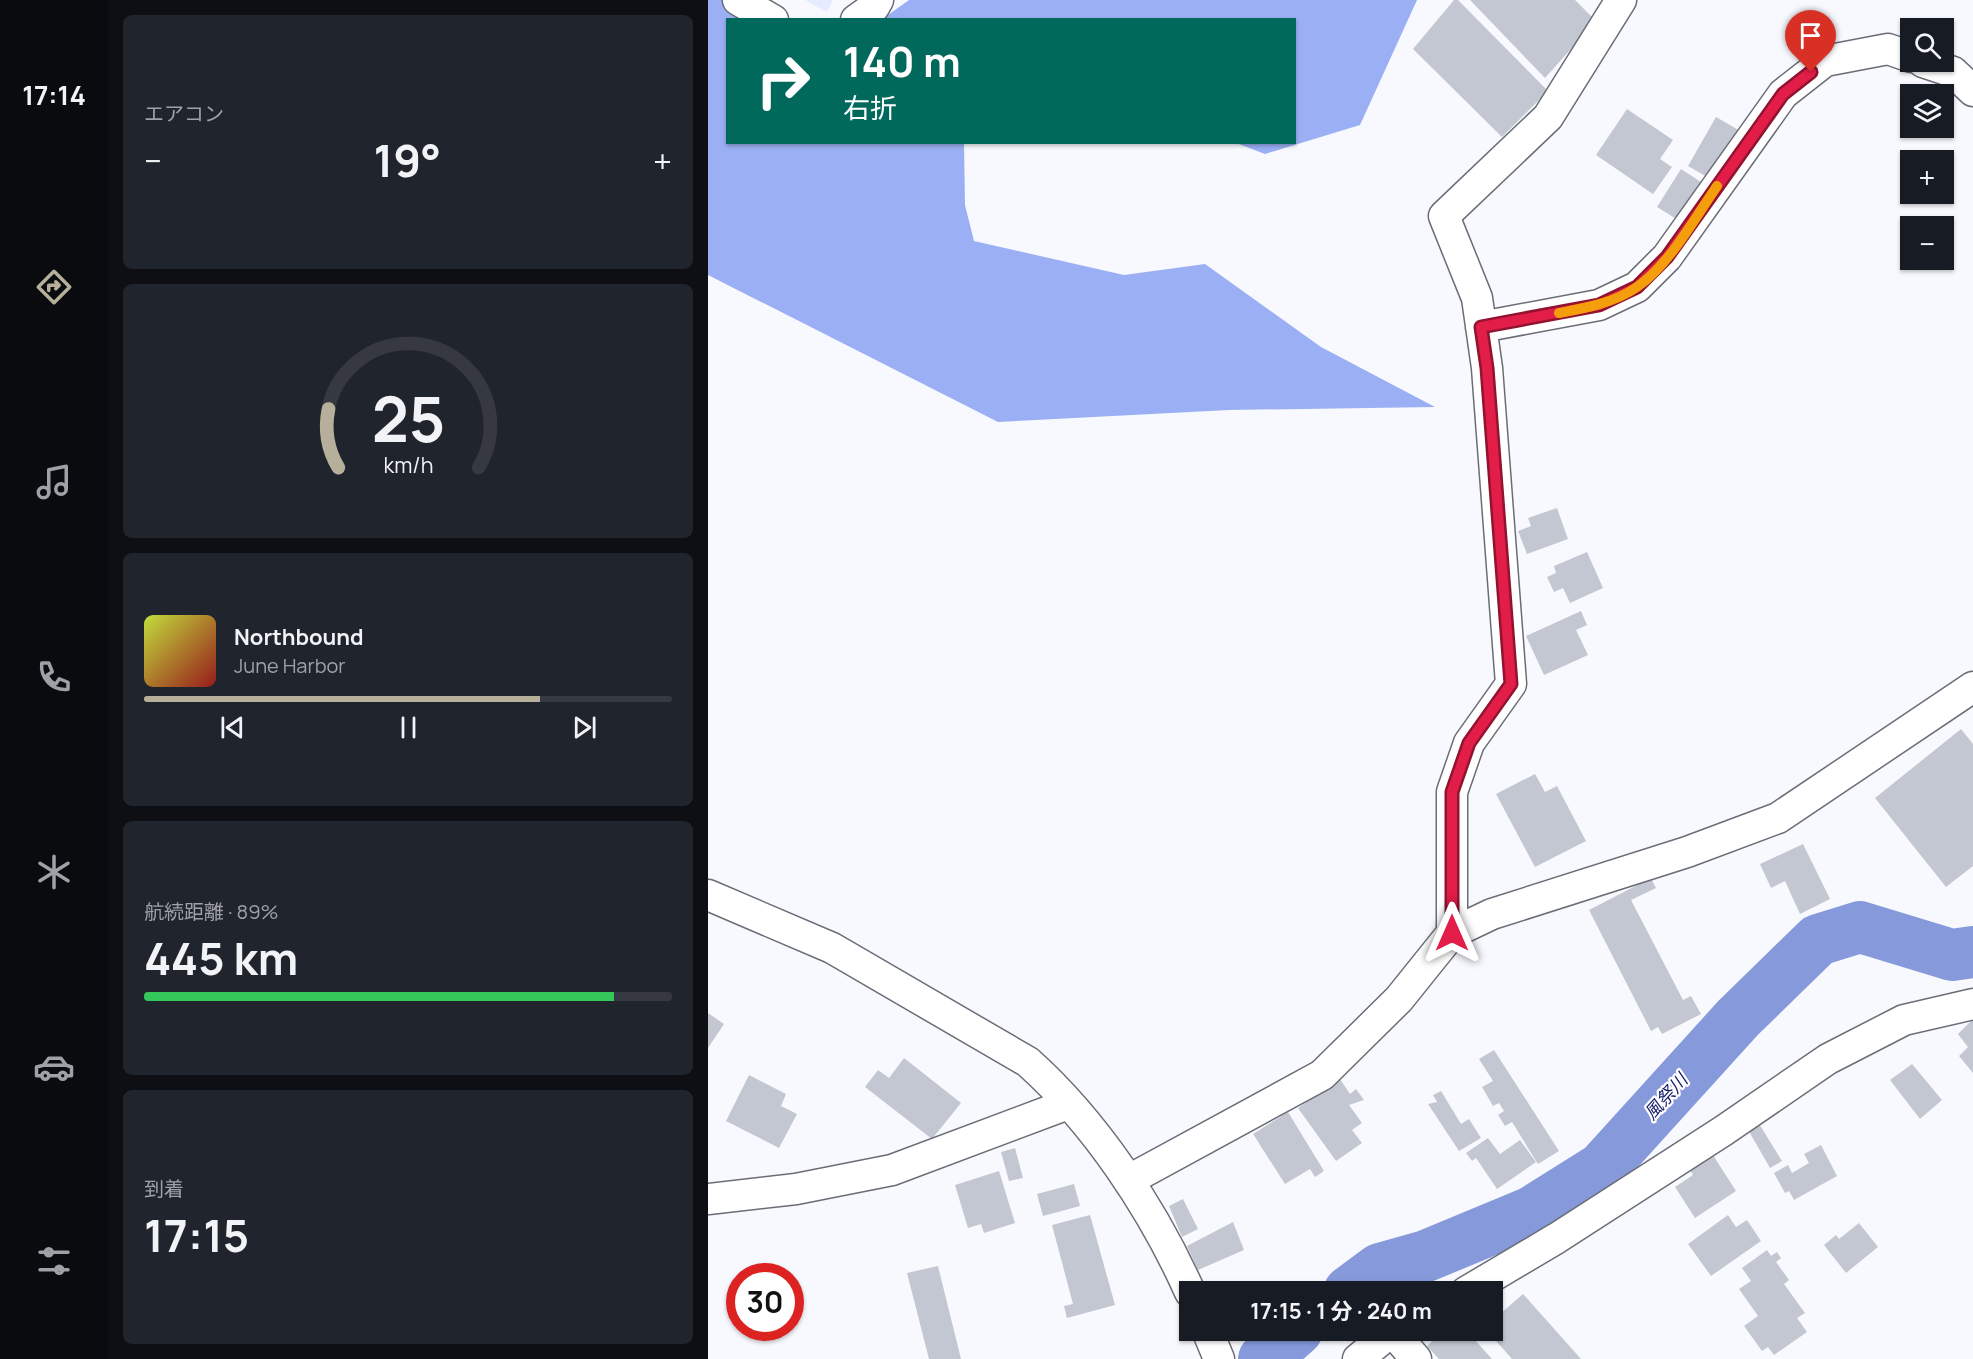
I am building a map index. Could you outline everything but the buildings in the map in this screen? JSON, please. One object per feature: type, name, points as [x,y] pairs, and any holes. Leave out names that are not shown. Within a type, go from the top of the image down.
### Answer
[{"type":"street","points":[[738,0],[770,18]]},
{"type":"street","points":[[859,18],[874,7],[878,0]]},
{"type":"street","points":[[1452,933],[1452,792],[1469,743],[1511,684],[1487,368],[1477,298],[1444,216],[1548,117],[1621,0]]},
{"type":"street","points":[[1481,327],[1599,305],[1637,287],[1667,257],[1783,94],[1825,62],[1888,49],[1900,53]]},
{"type":"street","points":[[1953,72],[1973,92]]},
{"type":"street","points":[[1129,1180],[1322,1075],[1399,999],[1452,933],[1492,914],[1688,852],[1778,818],[1973,687]]},
{"type":"street","points":[[708,895],[842,953],[1028,1062],[1055,1086],[1100,1139],[1129,1180],[1184,1281]]},
{"type":"street","points":[[1484,1281],[1606,1206],[1828,1059],[1904,1020],[1973,1004]]},
{"type":"street","points":[[708,1199],[796,1189],[892,1170],[1068,1104]]},
{"type":"street","points":[[1212,1341],[1219,1359]]},
{"type":"street","points":[[1358,1359],[1380,1341]]},
{"type":"street","points":[[1401,1341],[1416,1359]]},
{"type":"shaded area","points":[[708,0],[729,0],[765,18],[726,18],[726,144],[964,144],[965,205],[974,241],[1124,275],[1205,264],[1321,347],[1435,407],[1229,410],[998,422],[708,275]]},
{"type":"shaded area","points":[[805,0],[833,0],[827,12]]},
{"type":"shaded area","points":[[909,0],[1417,0],[1360,125],[1265,154],[1239,144],[1296,144],[1296,18],[884,18]]},
{"type":"waterway","name":"風祭川","points":[[1364,1281],[1380,1269],[1426,1256],[1532,1212],[1602,1168],[1738,1018],[1818,940],[1860,927],[1952,955],[1973,952]]},
{"type":"waterway","name":"風祭川","points":[[1264,1359],[1284,1341]]},
{"type":"slow traffic","points":[[1559,313],[1599,305],[1637,287],[1667,257],[1717,186]]},
{"type":"route","points":[[1452,933],[1452,792],[1469,743],[1511,684],[1487,368],[1481,327],[1599,305],[1637,287],[1667,257],[1783,94],[1811,72]]}]
